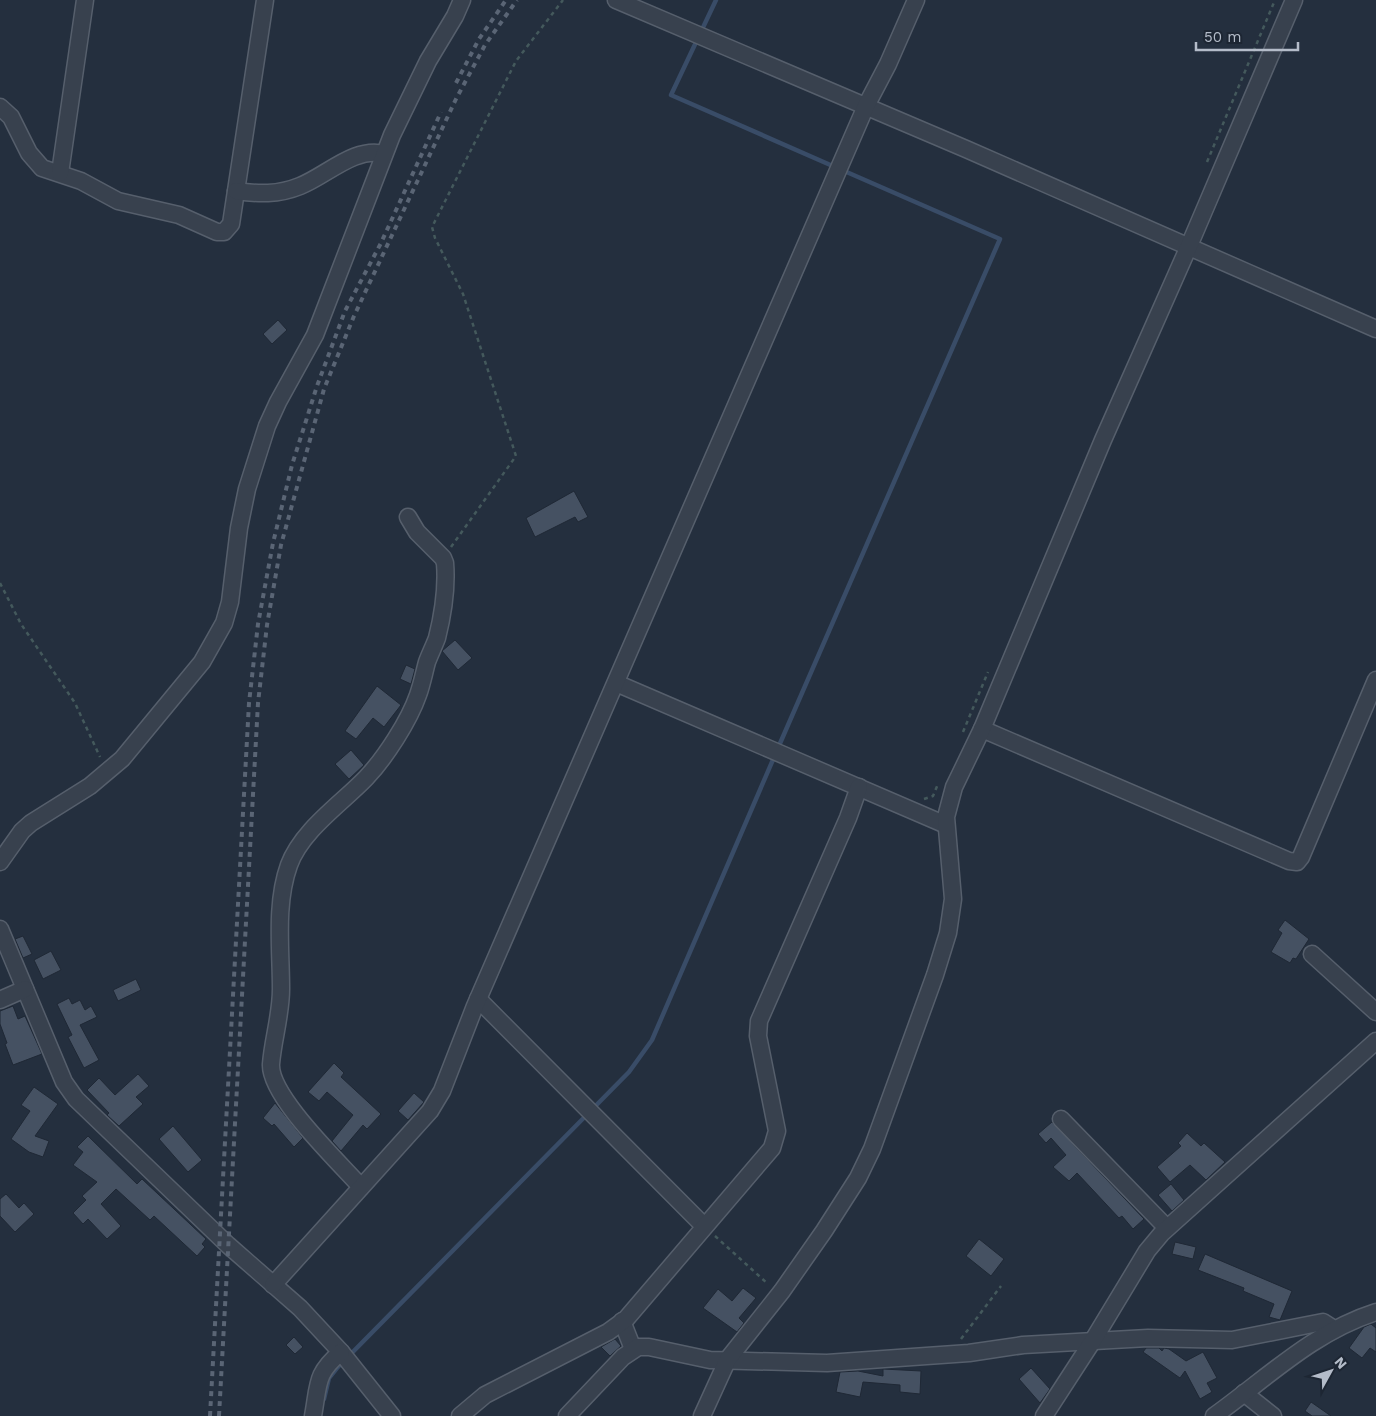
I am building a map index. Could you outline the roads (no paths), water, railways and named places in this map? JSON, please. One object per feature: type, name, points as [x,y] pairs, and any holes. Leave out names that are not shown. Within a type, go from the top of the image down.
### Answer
[{"type":"street","points":[[60,174],[85,0]]},
{"type":"street","points":[[0,107],[11,117],[19,136],[37,164],[42,168],[80,181],[118,201],[179,215],[220,232],[228,229],[236,191],[265,0]]},
{"type":"street","points":[[0,862],[22,831],[31,823],[108,772],[137,744],[202,662],[224,622],[232,591],[239,528],[246,495],[267,426],[315,335],[360,223],[384,154],[428,61],[455,16],[462,0]]},
{"type":"street","points":[[616,0],[866,106],[1376,329]]},
{"type":"street","points":[[273,1284],[430,1111],[442,1091],[478,999],[866,106],[888,64],[916,0]]},
{"type":"street","points":[[702,1416],[727,1361],[780,1294],[841,1207],[858,1178],[880,1129],[948,933],[953,900],[946,817],[954,787],[982,729],[1103,440],[1189,246],[1294,0]]},
{"type":"street","points":[[236,191],[265,194],[279,192],[300,186],[367,152],[384,154]]},
{"type":"street","points":[[362,1187],[294,1112],[284,1098],[273,1075],[271,1064],[280,1016],[280,932],[284,888],[289,865],[303,841],[368,776],[412,710],[437,638],[444,592],[444,558],[417,532],[408,518]]},
{"type":"street","points":[[982,729],[1203,825],[1289,861],[1297,862],[1301,857],[1376,680]]},
{"type":"street","points":[[616,683],[946,825]]},
{"type":"street","points":[[460,1416],[485,1395],[603,1335],[622,1321],[775,1145],[777,1131],[758,1036],[759,1021],[848,818],[859,788]]},
{"type":"street","points":[[0,929],[64,1082],[76,1099],[124,1148],[300,1308],[341,1352],[392,1416]]},
{"type":"street","points":[[1312,954],[1376,1012]]},
{"type":"street","points":[[0,1000],[25,989]]},
{"type":"street","points":[[478,999],[704,1226]]},
{"type":"street","points":[[1044,1416],[1092,1342],[1147,1251],[1167,1228],[1376,1040]]},
{"type":"street","points":[[1061,1119],[1167,1228]]},
{"type":"street","points":[[1214,1416],[1313,1341],[1334,1329],[1374,1315]]},
{"type":"street","points":[[622,1321],[632,1349]]},
{"type":"street","points":[[567,1416],[632,1349],[649,1347],[692,1358],[727,1361],[827,1363],[954,1354],[1024,1345],[1148,1338],[1232,1340],[1323,1322],[1334,1329]]},
{"type":"street","points":[[313,1416],[320,1374],[326,1365],[341,1352]]},
{"type":"street","points":[[1244,1393],[1273,1416]]},
{"type":"waterway","points":[[716,0],[671,95],[835,167]]},
{"type":"waterway","points":[[778,748],[1000,239],[842,170]]},
{"type":"waterway","points":[[324,1399],[329,1378],[337,1368],[629,1072],[652,1040],[775,755]]},
{"type":"railway","points":[[456,83],[479,39],[506,0]]},
{"type":"railway","points":[[219,1416],[258,703],[267,625],[281,545],[324,389],[354,316],[456,99],[485,45],[517,0]]},
{"type":"railway","points":[[210,1416],[249,703],[258,624],[273,543],[292,465],[317,386],[345,311],[381,243],[441,112]]}]
